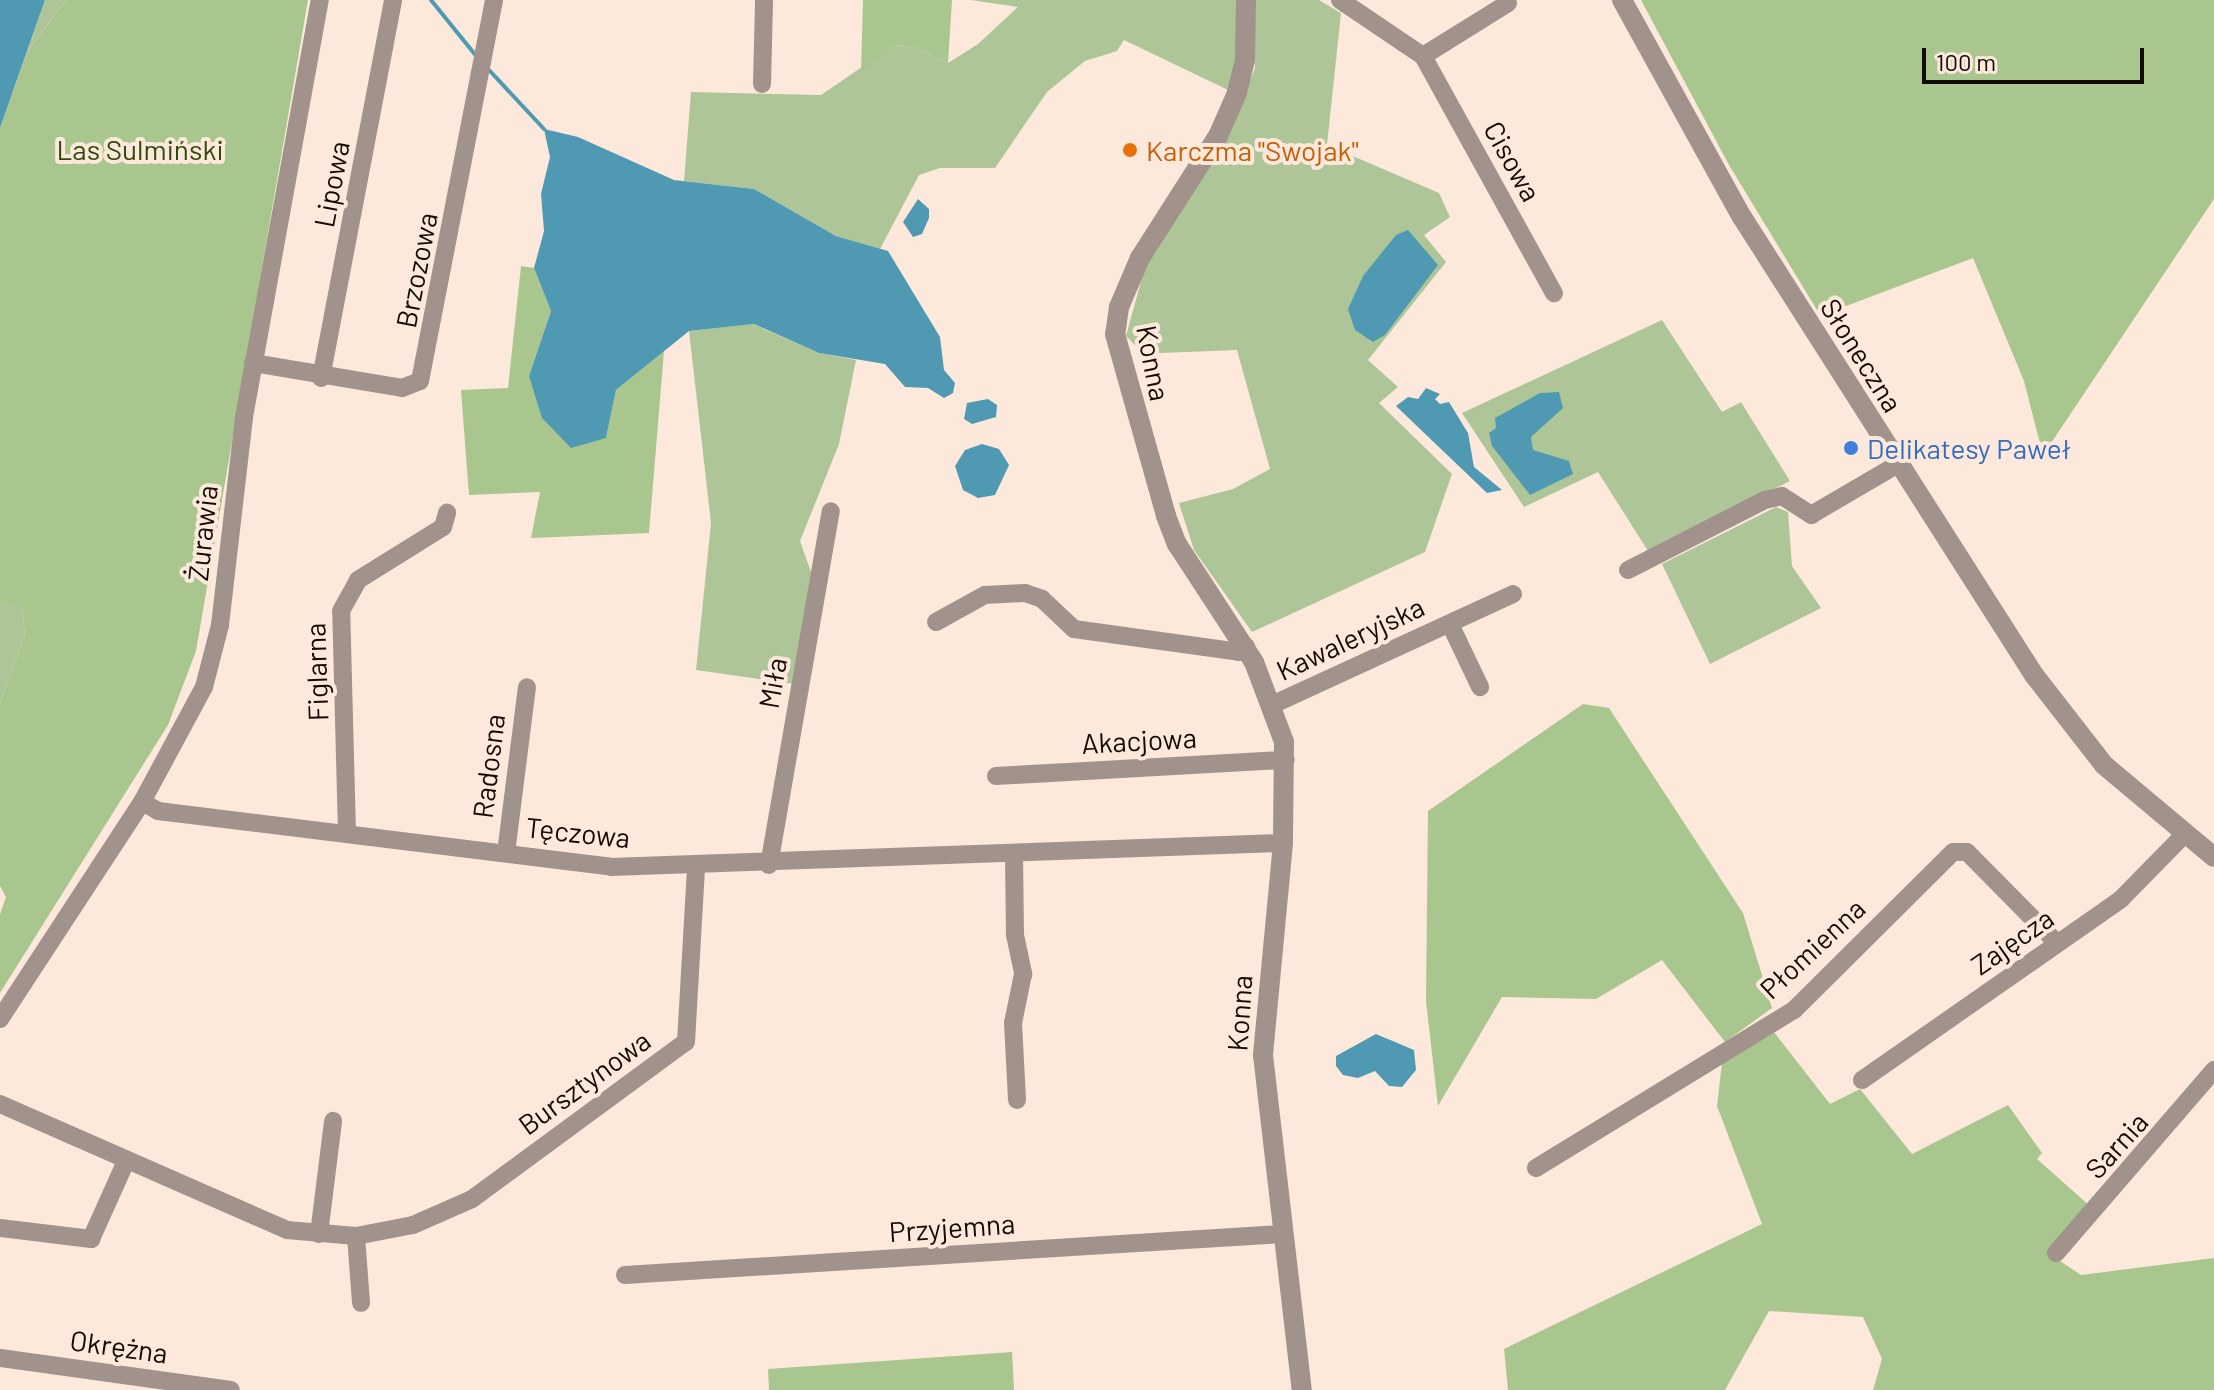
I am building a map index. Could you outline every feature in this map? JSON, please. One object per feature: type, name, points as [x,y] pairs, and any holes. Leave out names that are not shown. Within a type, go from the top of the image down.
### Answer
[{"type":"street","name":"Żurawia","points":[[0,1019],[142,802],[194,707],[214,653],[253,363],[320,0]]},
{"type":"street","name":"Lipowa","points":[[321,378],[393,0]]},
{"type":"street","name":"Brzozowa","points":[[253,363],[321,378],[402,388],[420,381],[494,0]]},
{"type":"street","points":[[762,84],[764,0]]},
{"type":"street","name":"Konna","points":[[1246,0],[1245,60],[1233,104],[1140,258],[1124,291],[1115,334],[1171,530],[1246,647],[1274,704],[1286,760],[1283,843],[1263,1055],[1302,1390]]},
{"type":"street","name":"Cisowa","points":[[1340,0],[1423,56],[1554,293]]},
{"type":"street","name":"Słoneczna","points":[[1622,0],[1742,217],[1898,464],[2075,734],[2184,835],[2212,851]]},
{"type":"street","points":[[1423,56],[1508,3]]},
{"type":"street","points":[[1628,570],[1765,500],[1782,496],[1811,515],[1898,464]]},
{"type":"street","name":"Miła","points":[[769,865],[831,511]]},
{"type":"street","name":"Figlarna","points":[[347,833],[341,611],[353,585],[443,527],[447,513]]},
{"type":"street","points":[[936,622],[985,595],[1025,593],[1042,599],[1074,629],[1239,652],[1246,647]]},
{"type":"street","name":"Kawaleryjska","points":[[1274,704],[1513,594]]},
{"type":"street","name":"Kawaleryjska","points":[[1450,624],[1480,687]]},
{"type":"street","name":"Radosna","points":[[506,853],[527,687]]},
{"type":"street","name":"Akacjowa","points":[[996,776],[1286,760]]},
{"type":"street","name":"Tęczowa","points":[[142,802],[158,811],[611,867],[769,865],[1283,843]]},
{"type":"street","name":"Zajęcza","points":[[1862,1080],[2121,899],[2184,835]]},
{"type":"street","name":"Płomienna","points":[[1536,1168],[1794,1010],[1953,852],[1967,852],[2057,943]]},
{"type":"street","points":[[1014,854],[1015,935],[1023,974],[1013,1023],[1017,1100]]},
{"type":"street","name":"Bursztynowa","points":[[0,1104],[287,1230],[356,1236],[413,1225],[472,1199],[686,1042],[696,866]]},
{"type":"street","name":"Sarnia","points":[[2056,1253],[2214,1070]]},
{"type":"street","points":[[319,1234],[333,1121]]},
{"type":"street","points":[[0,1228],[91,1239],[126,1161]]},
{"type":"street","name":"Przyjemna","points":[[625,1275],[1282,1234]]},
{"type":"street","points":[[356,1236],[361,1303]]},
{"type":"street","name":"Okrężna","points":[[0,1358],[231,1390]]},
{"type":"green space","points":[[45,0],[66,0],[27,52]]},
{"type":"green space","name":"Las Sulmiński","points":[[66,0],[308,0],[196,651],[168,725],[0,993],[0,914],[6,897],[0,886],[0,704],[25,635],[22,606],[0,602],[0,128],[27,52]]},
{"type":"green space","points":[[863,0],[952,0],[948,63],[916,47],[894,45],[861,72]]},
{"type":"green space","points":[[971,0],[1237,0],[1237,66],[1228,90],[1124,40],[1117,51],[1085,61],[1047,92],[995,168],[940,168],[919,175],[880,249],[836,236],[754,189],[684,181],[691,92],[821,95],[894,45],[916,47],[948,63],[978,44],[1018,7]]},
{"type":"green space","points":[[1255,0],[1319,0],[1341,13],[1327,145],[1439,193],[1450,217],[1424,235],[1446,262],[1368,360],[1398,387],[1379,403],[1452,474],[1425,552],[1252,632],[1194,550],[1179,503],[1233,489],[1270,469],[1237,350],[1160,353],[1136,346],[1126,336],[1145,267],[1231,126],[1255,68]]},
{"type":"green space","points":[[1641,0],[2214,0],[2214,199],[2043,455],[2024,381],[1973,258],[1833,311],[1817,310],[1729,165]]},
{"type":"green space","points":[[521,266],[534,268],[551,311],[529,376],[606,438],[616,390],[664,351],[649,533],[531,538],[540,492],[469,495],[461,390],[508,388]]},
{"type":"green space","points":[[1662,320],[1722,412],[1741,402],[1790,481],[1648,551],[1598,472],[1524,507],[1462,413]]},
{"type":"green space","points":[[753,324],[819,353],[856,360],[839,444],[800,541],[811,572],[794,684],[696,670],[711,523],[689,331]]},
{"type":"green space","points":[[1776,507],[1788,512],[1792,566],[1821,608],[1710,664],[1662,564]]},
{"type":"green space","points":[[0,602],[22,605],[25,635],[0,704]]},
{"type":"green space","points":[[1583,704],[1609,708],[1743,913],[1772,1008],[1725,1042],[1662,960],[1596,999],[1502,997],[1438,1106],[1426,1001],[1428,811]]},
{"type":"green space","points":[[1774,1032],[1830,1104],[1860,1089],[1912,1154],[2008,1105],[2042,1153],[2037,1159],[2091,1207],[2057,1259],[2081,1275],[2214,1258],[2214,1390],[1873,1390],[1882,1359],[1863,1317],[1769,1311],[1725,1390],[1508,1390],[1504,1349],[1762,1224],[1717,1106],[1722,1063]]},
{"type":"green space","points":[[1012,1352],[1014,1390],[769,1390],[768,1369]]},
{"type":"water","points":[[0,0],[45,0],[0,128]]},
{"type":"water","points":[[544,129],[578,137],[674,180],[754,189],[836,236],[888,251],[940,337],[944,370],[955,383],[953,393],[944,398],[928,388],[905,387],[885,364],[819,353],[754,324],[689,331],[616,390],[606,438],[571,448],[542,418],[529,376],[551,311],[534,268],[544,231],[541,194],[550,157]]},
{"type":"water","points":[[918,199],[929,209],[929,218],[922,234],[913,237],[903,222]]},
{"type":"water","points":[[1408,230],[1438,265],[1385,335],[1373,342],[1355,330],[1348,309],[1363,276],[1396,235]]},
{"type":"water","points":[[1426,388],[1440,394],[1435,399],[1440,404],[1449,402],[1468,433],[1474,467],[1502,490],[1487,493],[1396,406],[1408,397],[1418,399]]},
{"type":"water","points":[[1559,392],[1563,408],[1531,437],[1533,450],[1569,461],[1573,474],[1530,495],[1492,446],[1489,433],[1496,428],[1495,418],[1540,393]]},
{"type":"water","points":[[988,399],[997,405],[996,417],[972,424],[964,419],[967,403]]},
{"type":"water","points":[[982,444],[999,449],[1009,465],[995,495],[978,498],[963,490],[955,466],[965,450]]},
{"type":"water","points":[[1376,1034],[1414,1050],[1416,1070],[1402,1087],[1389,1086],[1375,1071],[1358,1078],[1343,1075],[1336,1066],[1336,1056]]},
{"type":"waterway","points":[[431,0],[477,57]]},
{"type":"waterway","points":[[489,70],[544,129]]},
{"type":"place","name":"Karczma \"Swojak\"","points":[[1130,150]]},
{"type":"place","name":"Delikatesy Paweł","points":[[1851,448]]}]
